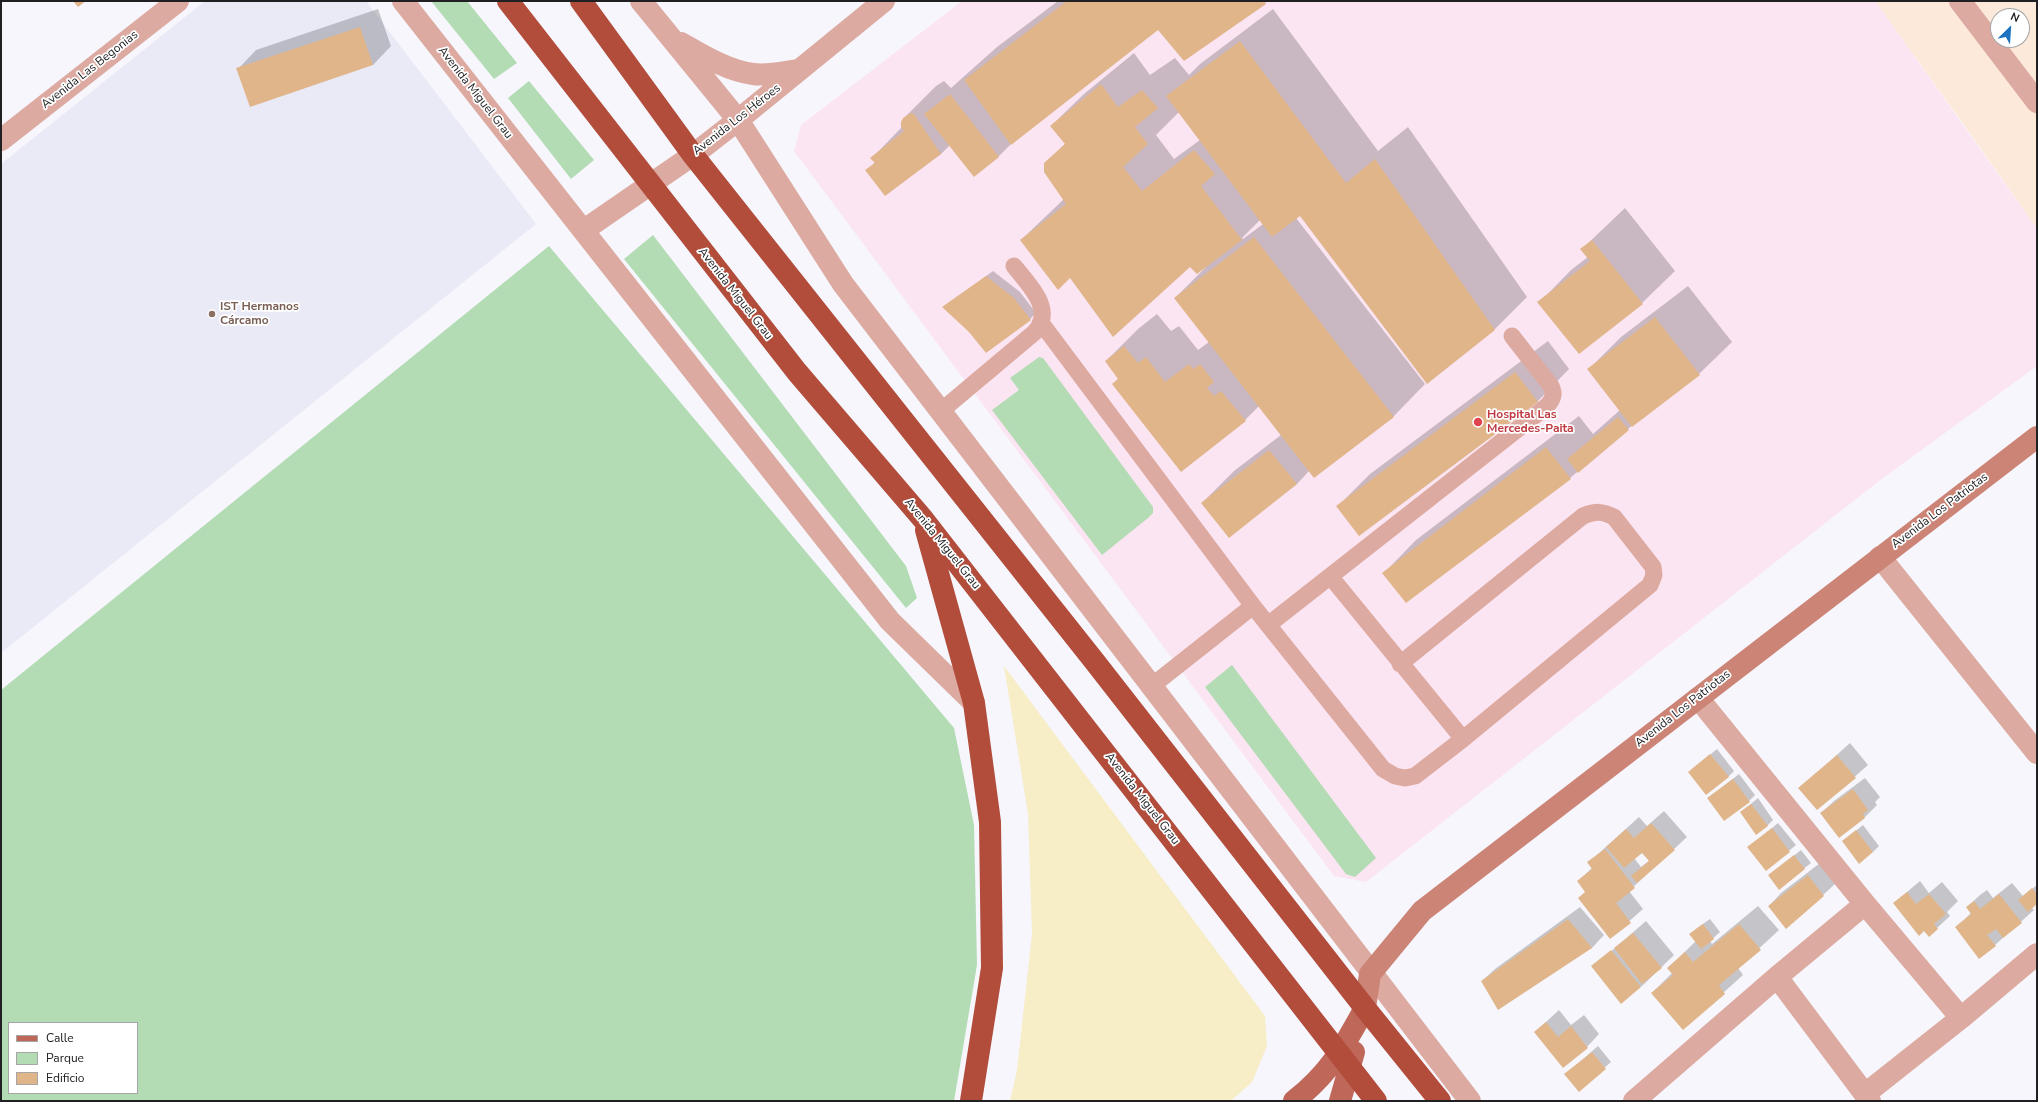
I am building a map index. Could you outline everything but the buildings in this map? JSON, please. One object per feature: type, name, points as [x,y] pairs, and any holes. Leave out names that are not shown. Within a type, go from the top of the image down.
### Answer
[{"type":"highway","name":"Avenida Miguel Grau","points":[[508,1],[649,184],[797,372],[923,519],[1373,1096]]},
{"type":"highway","points":[[581,1],[693,154],[1095,662],[1365,1008],[1440,1101]]},
{"type":"highway","points":[[923,519],[974,703],[990,822],[992,968],[971,1101]]},
{"type":"main road","points":[[1340,1101],[1345,1061],[1365,1008]]},
{"type":"main road","points":[[1294,1101],[1345,1061]]},
{"type":"street","name":"Avenida Las Begonias","points":[[1,140],[178,1]]},
{"type":"street","name":"Avenida Miguel Grau","points":[[402,1],[584,230],[890,621],[974,703]]},
{"type":"street","points":[[641,1],[738,120],[843,284],[1153,685],[1370,974],[1470,1101]]},
{"type":"street","name":"Avenida Los Héroes","points":[[584,230],[693,154],[738,120],[884,1]]},
{"type":"street","points":[[1960,1],[2037,102]]},
{"type":"street","points":[[671,38],[697,53],[731,68],[752,74],[767,75],[800,70]]},
{"type":"street","name":"Avenida Los Patriotas","points":[[1370,974],[1422,910],[2037,437]]},
{"type":"street","points":[[1880,557],[2037,753]]},
{"type":"street","points":[[1698,698],[1865,904],[1961,1018]]},
{"type":"street","points":[[1634,1101],[1777,977],[1865,904]]},
{"type":"street","points":[[1777,977],[1867,1097],[2037,954]]},
{"type":"street","points":[[1365,1008],[1370,974]]},
{"type":"lane","points":[[941,411],[1035,332],[1042,324],[1043,316],[1037,296],[1014,266]]},
{"type":"lane","points":[[1042,324],[1253,606],[1383,769],[1395,776],[1405,778],[1415,776],[1463,739],[1650,584],[1654,575],[1653,567],[1614,517],[1605,512],[1596,511],[1583,516],[1400,664]]},
{"type":"lane","points":[[1268,625],[1547,406],[1552,399],[1554,392],[1512,336]]},
{"type":"lane","points":[[1330,576],[1400,664],[1463,739]]},
{"type":"lane","points":[[1153,685],[1253,606]]},
{"type":"shaded area","name":"IST Hermanos Cárcamo","points":[[205,1],[366,1],[536,224],[1,653],[1,164]]},
{"type":"shaded area","name":"Hospital Las Mercedes-Paita","points":[[962,1],[1875,1],[2037,229],[2037,366],[1883,478],[1366,882],[1334,876],[794,151],[801,125]]},
{"type":"shaded area","points":[[1875,1],[2037,1],[2037,229],[1979,146]]},
{"type":"green space","points":[[431,1],[467,1],[517,63],[494,79]]},
{"type":"green space","points":[[529,81],[594,160],[571,179],[508,98]]},
{"type":"green space","points":[[653,235],[906,566],[917,598],[906,608],[624,259]]},
{"type":"green space","points":[[549,246],[954,728],[974,825],[977,965],[954,1101],[1,1101],[1,690]]},
{"type":"green space","points":[[1039,357],[1043,358],[1153,507],[1153,513],[1148,518],[1102,555],[992,410],[1019,390],[1010,378]]},
{"type":"green space","points":[[1232,665],[1376,858],[1355,877],[1346,874],[1205,687]]},
{"type":"sand","points":[[1004,666],[1265,1016],[1267,1046],[1252,1082],[1231,1101],[1010,1101],[1017,1070],[1032,934],[1028,814]]},
{"type":"place","name":"IST Hermanos Cárcamo","points":[[212,314]]},
{"type":"place","name":"Hospital Las Mercedes-Paita","points":[[1478,422]]}]
